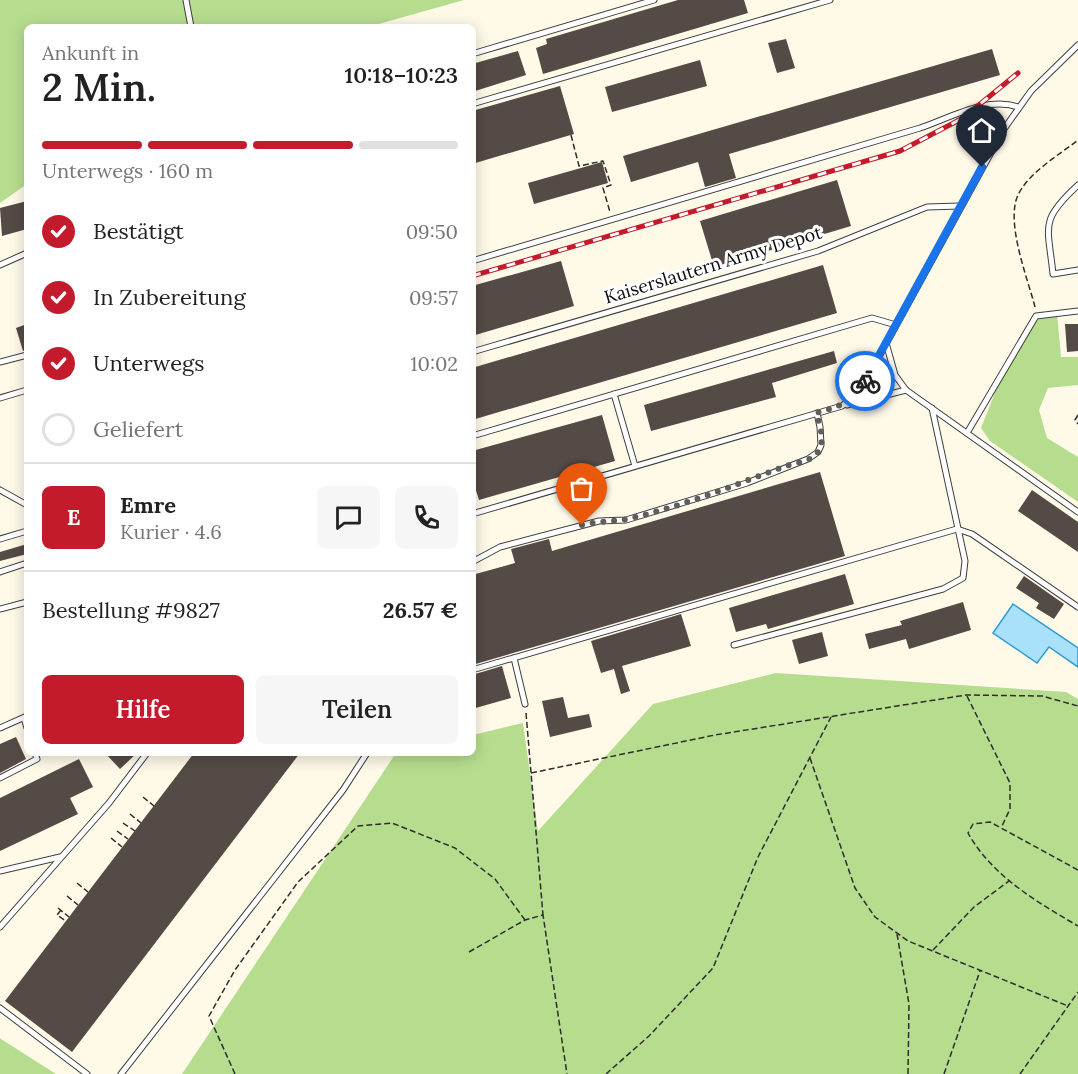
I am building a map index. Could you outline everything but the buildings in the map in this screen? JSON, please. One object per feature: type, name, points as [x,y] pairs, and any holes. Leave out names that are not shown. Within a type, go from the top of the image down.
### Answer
[{"type":"lane","points":[[186,0],[190,24]]},
{"type":"lane","points":[[476,53],[654,0]]},
{"type":"lane","points":[[476,103],[830,0]]},
{"type":"lane","points":[[842,406],[859,393],[960,206],[1018,107],[1047,73],[1078,45]]},
{"type":"lane","points":[[476,260],[920,128],[992,103],[1006,103],[1018,107]]},
{"type":"lane","points":[[1078,185],[1057,204],[1050,213],[1048,222],[1053,274],[1078,270]]},
{"type":"lane","name":"Kaiserslautern Army Depot","points":[[476,351],[818,251],[927,207],[960,206]]},
{"type":"lane","points":[[0,265],[24,254]]},
{"type":"lane","points":[[967,434],[1036,316],[1078,311]]},
{"type":"lane","points":[[476,435],[872,318],[896,325]]},
{"type":"lane","points":[[886,342],[895,375],[906,390],[1078,512]]},
{"type":"lane","points":[[0,362],[24,356]]},
{"type":"lane","points":[[476,513],[816,413],[906,390]]},
{"type":"lane","points":[[0,398],[24,391]]},
{"type":"lane","points":[[614,394],[635,466]]},
{"type":"lane","points":[[734,645],[943,589],[963,578],[965,561],[932,408]]},
{"type":"lane","points":[[476,560],[500,547],[599,521],[626,520],[747,483],[808,459],[818,452],[820,445],[820,427],[816,413]]},
{"type":"lane","points":[[0,490],[24,503]]},
{"type":"lane","points":[[476,669],[957,529],[972,534],[1078,607]]},
{"type":"lane","points":[[0,539],[24,532]]},
{"type":"lane","points":[[0,572],[24,564]]},
{"type":"lane","points":[[0,609],[24,603]]},
{"type":"lane","points":[[514,658],[525,704]]},
{"type":"lane","points":[[0,729],[24,717]]},
{"type":"lane","points":[[0,778],[37,759],[36,756]]},
{"type":"lane","points":[[0,927],[62,857],[145,756]]},
{"type":"lane","points":[[121,1074],[343,790],[365,756]]},
{"type":"lane","points":[[0,871],[62,857]]},
{"type":"lane","points":[[0,1008],[87,1074]]},
{"type":"path","points":[[571,135],[579,166],[603,161],[611,185],[603,188],[612,219]]},
{"type":"path","points":[[1036,316],[1017,242],[1015,203],[1017,195],[1032,176],[1078,140]]},
{"type":"path","points":[[1078,415],[1075,420],[1078,424]]},
{"type":"path","points":[[531,773],[715,735],[966,695],[1042,696],[1078,706]]},
{"type":"path","points":[[966,695],[1010,783],[1010,809],[1002,827]]},
{"type":"path","points":[[525,704],[543,915],[567,1074]]},
{"type":"path","points":[[606,1074],[650,1036],[713,968],[758,857],[831,717]]},
{"type":"path","points":[[810,756],[855,888],[875,917],[897,933],[932,951],[1068,1006]]},
{"type":"path","points":[[143,797],[154,806]]},
{"type":"path","points":[[130,814],[141,823]]},
{"type":"path","points":[[1078,870],[990,822],[973,824],[968,833],[977,848],[1033,901],[1078,926]]},
{"type":"path","points":[[123,823],[135,831]]},
{"type":"path","points":[[235,1074],[209,1016],[235,970],[298,882],[358,826],[392,824],[455,848],[495,879],[525,920]]},
{"type":"path","points":[[117,831],[128,839]]},
{"type":"path","points":[[111,838],[122,847]]},
{"type":"path","points":[[932,951],[974,907],[1010,880]]},
{"type":"path","points":[[77,883],[88,892]]},
{"type":"path","points":[[67,896],[78,905]]},
{"type":"path","points":[[58,908],[69,917]]},
{"type":"path","points":[[61,910],[57,915],[66,921]]},
{"type":"path","points":[[469,952],[525,920],[543,915]]},
{"type":"path","points":[[897,933],[909,1004],[908,1074]]},
{"type":"path","points":[[944,1074],[980,970]]},
{"type":"path","points":[[1020,1074],[1078,992]]},
{"type":"green space","points":[[0,0],[464,0],[379,24],[24,24],[24,186],[0,203]]},
{"type":"green space","points":[[1057,313],[1061,357],[1078,357],[1078,385],[1048,388],[1039,410],[1047,438],[1078,457],[1078,502],[990,441],[981,428],[998,385],[1036,316]]},
{"type":"green space","points":[[776,673],[1066,692],[1078,699],[1078,1074],[182,1074],[394,756],[476,756],[476,734],[523,723],[538,831],[653,704]]},
{"type":"green space","points":[[1,1039],[56,1074],[0,1074]]},
{"type":"water","points":[[1013,604],[1078,648],[1078,667],[1049,647],[1037,663],[993,633]]},
{"type":"railway","points":[[476,275],[900,151],[963,118],[1018,73]]},
{"type":"way so far","points":[[582,525],[599,521],[626,520],[747,483],[808,459],[818,452],[820,445],[820,427],[816,413],[842,406],[859,393],[865,381]]},
{"type":"route","points":[[865,381],[982,167]]}]
